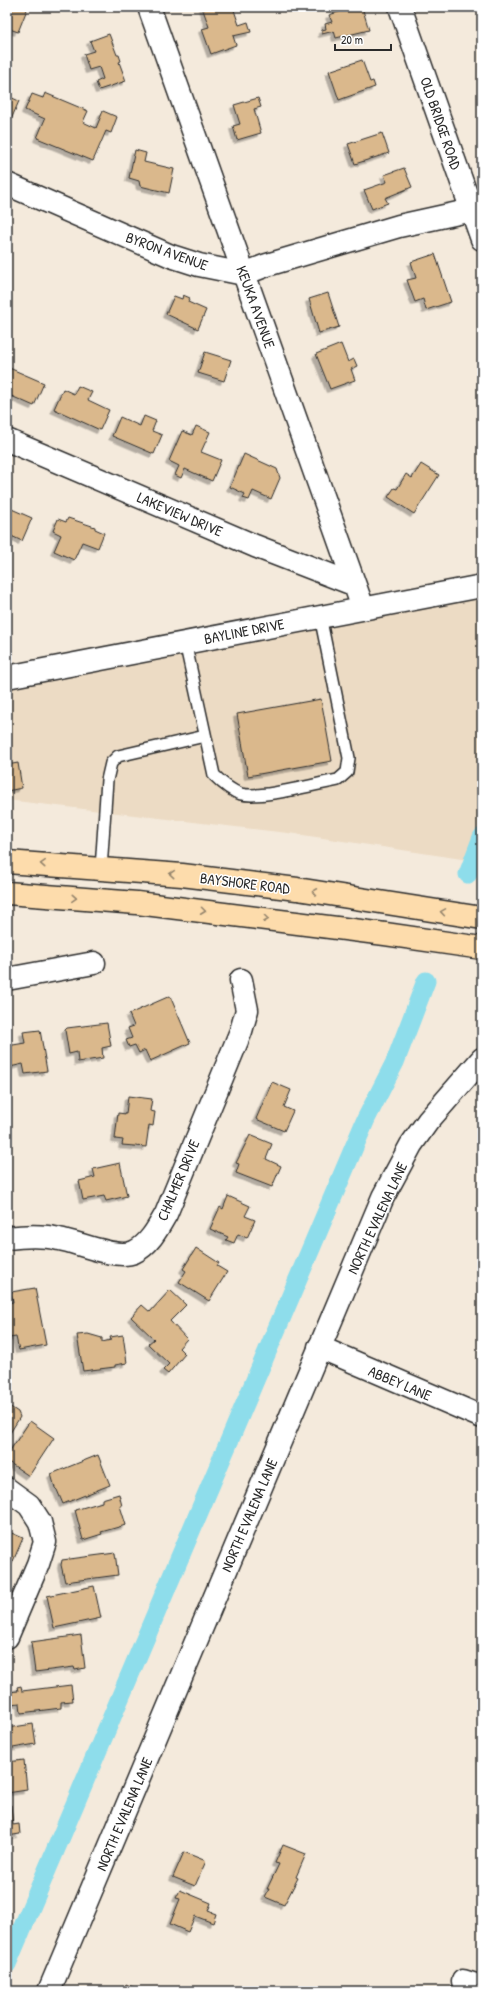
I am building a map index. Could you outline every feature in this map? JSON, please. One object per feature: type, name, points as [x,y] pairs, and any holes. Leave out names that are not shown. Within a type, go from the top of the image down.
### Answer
[{"type":"main road","name":"BAYSHORE ROAD","points":[[7,862],[182,875],[297,890],[482,918]]},
{"type":"main road","points":[[7,894],[137,902],[482,948]]},
{"type":"street","name":"KEUKA AVENUE","points":[[149,7],[362,608]]},
{"type":"street","name":"OLD BRIDGE ROAD","points":[[400,7],[477,208],[482,239]]},
{"type":"street","name":"BYRON AVENUE","points":[[7,184],[171,256],[199,265],[244,274]]},
{"type":"street","points":[[244,274],[267,265],[399,226],[477,208]]},
{"type":"street","name":"LAKEVIEW DRIVE","points":[[7,440],[255,546],[353,584]]},
{"type":"street","name":"BAYLINE DRIVE","points":[[7,677],[482,586]]},
{"type":"street","points":[[7,979],[94,963]]},
{"type":"street","name":"CHALMER DRIVE","points":[[7,1238],[22,1236],[59,1238],[112,1253],[134,1252],[152,1238],[166,1214],[241,1032],[247,1010],[241,980]]},
{"type":"street","name":"NORTH EVALENA LANE","points":[[49,1991],[383,1197],[411,1145],[428,1121],[482,1059]]},
{"type":"street","name":"ABBEY LANE","points":[[320,1347],[482,1417]]},
{"type":"street","points":[[7,1489],[29,1505],[40,1522],[45,1542],[38,1564],[7,1637]]},
{"type":"lane","points":[[185,642],[214,775],[224,785],[240,794],[256,796],[338,780],[347,772],[349,758],[320,616]]},
{"type":"lane","points":[[101,869],[107,780],[110,763],[118,756],[205,736]]},
{"type":"shaded area","points":[[482,581],[482,862],[296,834],[7,800],[7,670]]},
{"type":"building","points":[[7,7],[28,7],[18,32],[7,28]]},
{"type":"building","points":[[202,7],[233,7],[239,25],[248,22],[251,32],[233,36],[236,45],[211,54],[202,29],[209,27]]},
{"type":"building","points":[[354,7],[362,7],[369,30],[336,38],[334,31],[322,34],[322,30],[326,29],[325,24],[332,22],[329,15]]},
{"type":"building","points":[[109,34],[117,55],[119,55],[121,61],[119,62],[126,81],[99,90],[96,82],[103,79],[99,67],[89,70],[84,54],[94,51],[90,41]]},
{"type":"building","points":[[362,60],[370,82],[373,81],[375,87],[339,100],[329,71]]},
{"type":"building","points":[[45,93],[88,111],[83,122],[96,128],[103,111],[117,117],[111,133],[106,131],[93,161],[37,138],[45,119],[25,110],[32,94],[43,98]]},
{"type":"building","points":[[10,97],[19,101],[7,129],[7,102]]},
{"type":"building","points":[[258,98],[261,107],[254,109],[261,133],[237,140],[233,126],[240,124],[234,105]]},
{"type":"building","points":[[382,133],[389,153],[355,164],[348,144]]},
{"type":"building","points":[[135,150],[146,153],[144,162],[174,169],[169,193],[140,186],[139,181],[129,178]]},
{"type":"building","points":[[404,168],[412,187],[385,198],[388,203],[372,209],[364,190],[387,182],[384,175]]},
{"type":"building","points":[[435,254],[451,302],[426,310],[423,299],[415,302],[407,280],[416,278],[411,262]]},
{"type":"building","points":[[328,293],[339,327],[319,333],[309,299]]},
{"type":"building","points":[[183,295],[190,298],[188,302],[206,310],[198,329],[166,314],[174,296],[182,299]]},
{"type":"building","points":[[341,344],[348,362],[354,359],[357,366],[351,369],[355,380],[330,389],[316,354]]},
{"type":"building","points":[[205,352],[231,360],[224,381],[198,373]]},
{"type":"building","points":[[7,367],[44,383],[34,406],[9,395],[10,392],[7,391]]},
{"type":"building","points":[[78,386],[92,392],[88,400],[109,410],[100,430],[54,409],[63,389],[74,394]]},
{"type":"building","points":[[144,416],[156,421],[152,431],[162,435],[154,454],[112,436],[120,417],[140,426]]},
{"type":"building","points":[[196,426],[210,432],[201,452],[221,460],[212,481],[185,469],[181,478],[175,475],[179,466],[169,461],[182,431],[192,435]]},
{"type":"building","points":[[244,454],[277,469],[280,478],[271,499],[253,491],[249,500],[243,498],[245,494],[230,487]]},
{"type":"building","points":[[421,464],[439,475],[414,514],[388,497],[394,488],[397,489],[406,474],[412,478]]},
{"type":"building","points":[[7,507],[32,518],[22,541],[7,534]]},
{"type":"building","points":[[68,518],[95,527],[95,529],[104,533],[98,548],[82,542],[74,560],[54,551],[61,535],[53,531],[58,519],[66,522]]},
{"type":"building","points":[[321,699],[332,761],[248,776],[237,714]]},
{"type":"building","points":[[18,763],[22,788],[7,791],[7,765]]},
{"type":"building","points":[[170,996],[190,1043],[150,1061],[145,1050],[139,1053],[135,1045],[129,1047],[126,1040],[132,1038],[128,1028],[134,1026],[129,1014]]},
{"type":"building","points":[[107,1023],[111,1046],[102,1048],[103,1058],[78,1062],[77,1052],[69,1054],[65,1030],[67,1028]]},
{"type":"building","points":[[40,1030],[47,1071],[25,1074],[23,1064],[10,1067],[7,1046],[25,1043],[23,1032]]},
{"type":"building","points":[[272,1082],[291,1090],[284,1107],[293,1111],[284,1131],[256,1119]]},
{"type":"building","points":[[128,1096],[152,1099],[150,1111],[155,1112],[153,1126],[149,1125],[146,1147],[122,1145],[123,1140],[115,1139],[118,1113],[126,1114]]},
{"type":"building","points":[[250,1135],[272,1144],[266,1159],[281,1166],[272,1187],[236,1173],[239,1164],[236,1163]]},
{"type":"building","points":[[120,1163],[127,1196],[106,1201],[104,1196],[83,1200],[79,1181],[95,1177],[93,1169]]},
{"type":"building","points":[[228,1196],[250,1206],[245,1216],[255,1220],[247,1238],[238,1234],[234,1243],[226,1240],[228,1237],[210,1229],[220,1207],[223,1209]]},
{"type":"building","points":[[196,1248],[219,1263],[217,1266],[227,1272],[209,1301],[179,1282],[186,1271],[183,1269]]},
{"type":"building","points":[[35,1288],[46,1345],[19,1350],[16,1337],[9,1338],[7,1303],[13,1302],[11,1292]]},
{"type":"building","points":[[170,1290],[186,1305],[170,1321],[187,1339],[179,1348],[185,1354],[168,1374],[163,1370],[169,1364],[148,1344],[154,1339],[131,1317],[142,1305],[150,1312]]},
{"type":"building","points":[[88,1334],[102,1338],[102,1342],[111,1340],[110,1337],[123,1335],[127,1363],[115,1365],[115,1367],[83,1371],[77,1335]]},
{"type":"building","points":[[9,1406],[18,1412],[20,1417],[7,1438],[7,1410]]},
{"type":"building","points":[[30,1421],[54,1438],[29,1476],[7,1461],[7,1455]]},
{"type":"building","points":[[98,1455],[110,1485],[63,1504],[55,1488],[51,1474]]},
{"type":"building","points":[[119,1494],[122,1506],[120,1506],[126,1525],[101,1532],[102,1534],[83,1540],[75,1510],[102,1502],[102,1499]]},
{"type":"building","points":[[7,1531],[23,1538],[11,1566],[7,1564]]},
{"type":"building","points":[[115,1553],[118,1575],[65,1582],[61,1565],[62,1560]]},
{"type":"building","points":[[94,1586],[101,1618],[54,1628],[47,1596]]},
{"type":"building","points":[[81,1635],[85,1668],[75,1670],[74,1667],[35,1672],[31,1642]]},
{"type":"building","points":[[71,1685],[73,1701],[61,1702],[61,1708],[21,1713],[20,1703],[10,1704],[8,1692],[18,1691],[17,1687],[21,1686],[22,1691]]},
{"type":"building","points":[[33,1724],[36,1744],[7,1749],[7,1728]]},
{"type":"building","points":[[24,1760],[27,1790],[7,1793],[7,1762]]},
{"type":"building","points":[[7,1805],[11,1805],[13,1825],[19,1824],[20,1834],[7,1836]]},
{"type":"building","points":[[283,1845],[306,1854],[296,1877],[298,1878],[284,1905],[265,1897],[269,1889],[267,1889],[279,1864],[275,1863]]},
{"type":"building","points":[[184,1852],[206,1861],[195,1886],[173,1877]]},
{"type":"building","points":[[180,1890],[211,1903],[208,1911],[216,1914],[213,1923],[195,1916],[188,1932],[170,1924],[180,1899],[176,1898]]},
{"type":"building","points":[[126,1984],[135,1988],[134,1991],[123,1991]]},
{"type":"waterway","points":[[468,874],[482,837]]},
{"type":"waterway","points":[[7,1964],[366,1119],[395,1062],[426,981]]}]
